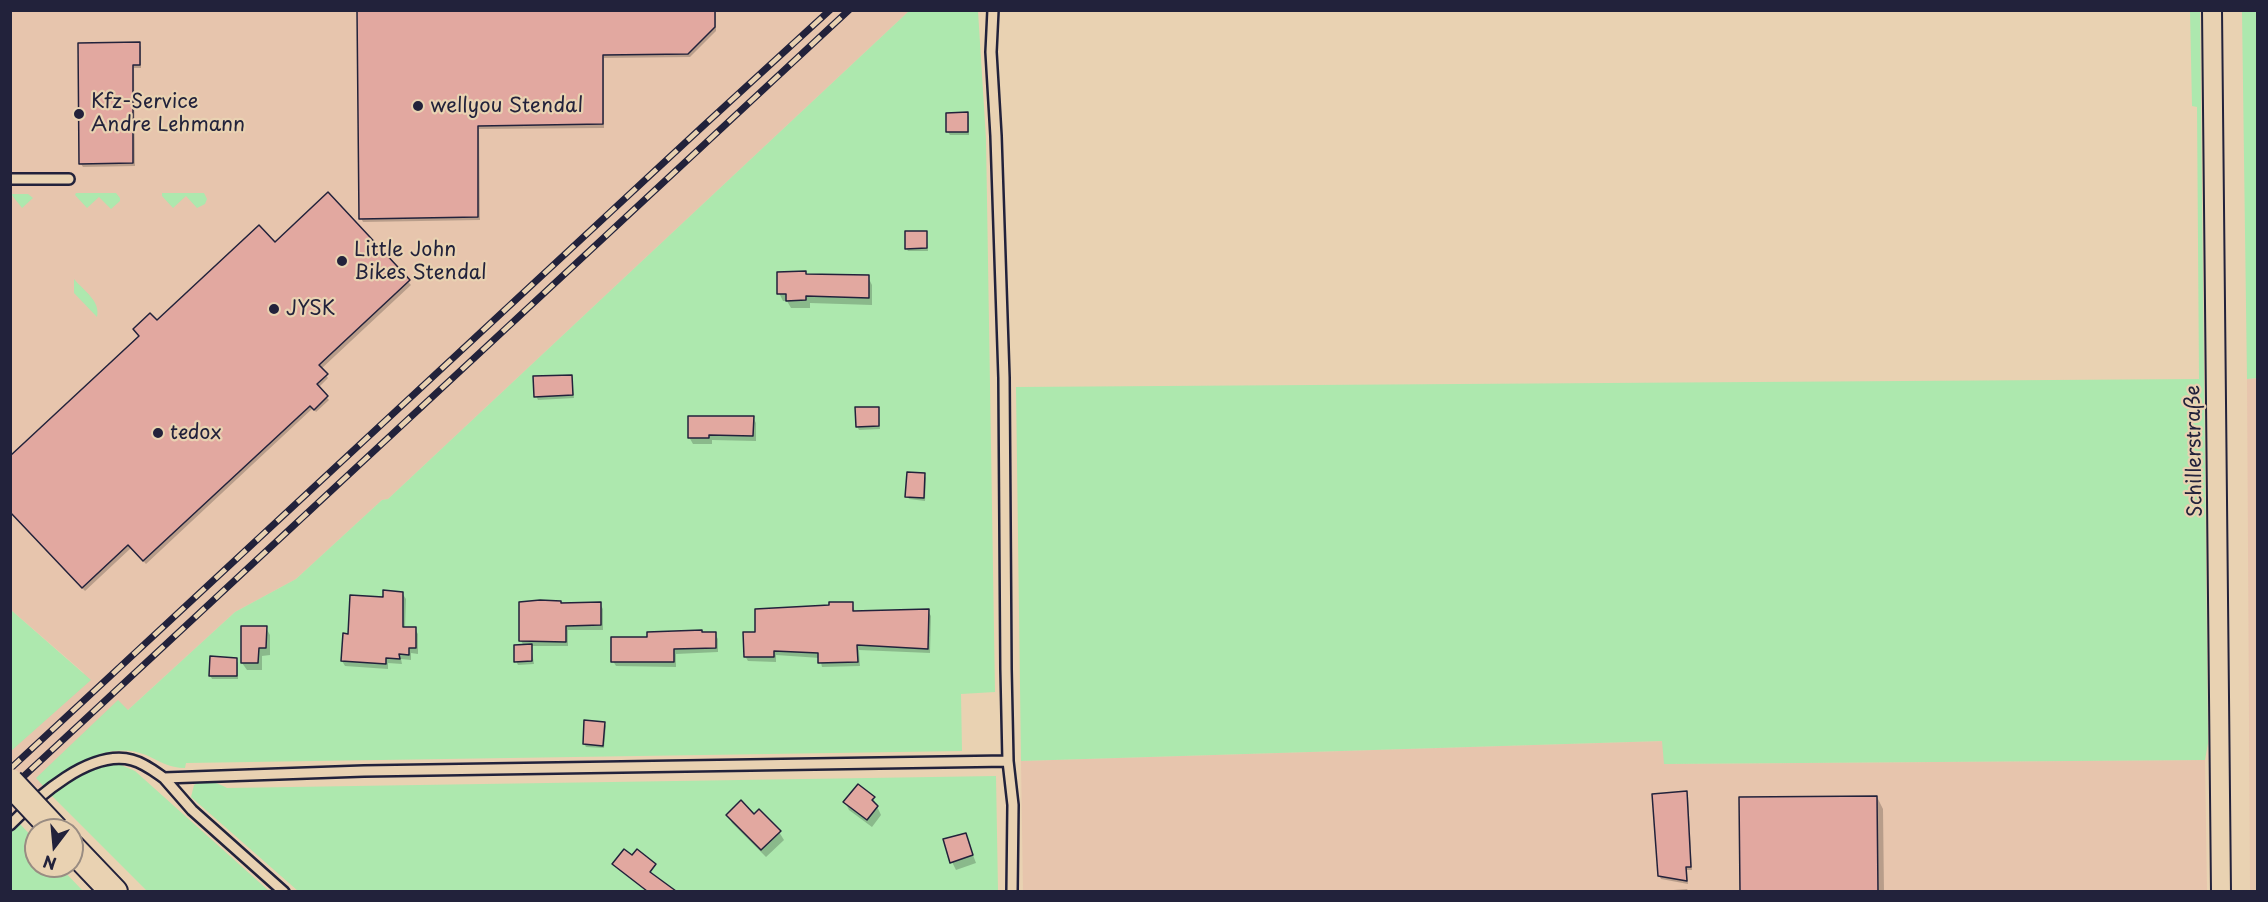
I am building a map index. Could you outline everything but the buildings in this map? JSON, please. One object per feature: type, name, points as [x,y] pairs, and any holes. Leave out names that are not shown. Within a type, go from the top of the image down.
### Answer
[{"type":"main road","points":[[10,782],[44,818]]},
{"type":"main road","points":[[84,860],[114,891]]},
{"type":"street","name":"Schillerstraße","points":[[2212,10],[2221,891]]},
{"type":"lane","points":[[993,10],[991,52],[1004,378],[1008,761],[1013,805],[1012,891]]},
{"type":"lane","points":[[10,179],[69,179]]},
{"type":"lane","points":[[13,822],[74,771],[104,760],[130,759],[144,764],[164,778],[192,810],[284,891]]},
{"type":"lane","points":[[164,778],[364,771],[1008,761]]},
{"type":"shaded area","points":[[10,11],[909,11],[388,499],[382,500],[296,579],[235,612],[11,817],[11,741],[84,673],[11,610]]},
{"type":"shaded area","points":[[2258,378],[2257,892],[2250,891],[2247,379]]},
{"type":"shaded area","points":[[1663,741],[1665,764],[2205,760],[2207,891],[1023,891],[1021,761]]},
{"type":"green space","points":[[909,11],[978,11],[986,139],[995,692],[961,694],[962,751],[186,763],[185,768],[179,768],[132,751],[118,751],[92,757],[79,763],[44,787],[36,778],[118,700],[128,710],[235,612],[296,579],[382,500],[388,499]]},
{"type":"green space","points":[[2190,11],[2200,11],[2208,743],[2205,760],[1664,764],[1662,741],[1021,761],[1016,387],[2199,379],[2197,107],[2192,106]]},
{"type":"green space","points":[[2242,11],[2258,11],[2257,378],[2247,379]]},
{"type":"green space","points":[[76,193],[116,193],[120,201],[111,209],[99,197],[87,208],[75,195]]},
{"type":"green space","points":[[162,193],[204,193],[207,199],[205,204],[197,208],[186,196],[173,208]]},
{"type":"green space","points":[[11,194],[28,194],[33,198],[22,208]]},
{"type":"green space","points":[[74,279],[94,301],[98,311],[97,317],[74,293]]},
{"type":"green space","points":[[11,610],[91,680],[10,751]]},
{"type":"green space","points":[[108,764],[121,765],[135,771],[269,891],[147,891],[84,828],[84,818],[74,818],[50,794],[70,779]]},
{"type":"green space","points":[[996,776],[998,891],[298,891],[191,797],[194,785],[207,781],[227,788]]},
{"type":"green space","points":[[20,824],[24,828],[24,878],[71,878],[83,891],[11,891],[11,832]]},
{"type":"railway","points":[[10,769],[830,10]]},
{"type":"railway","points":[[10,789],[849,10]]},
{"type":"place","name":"wellyou Stendal","points":[[418,106]]},
{"type":"place","name":"Kfz-Service Andre Lehmann","points":[[79,114]]},
{"type":"place","name":"Little John Bikes Stendal","points":[[342,261]]},
{"type":"place","name":"JYSK","points":[[274,309]]},
{"type":"place","name":"tedox","points":[[158,433]]}]
